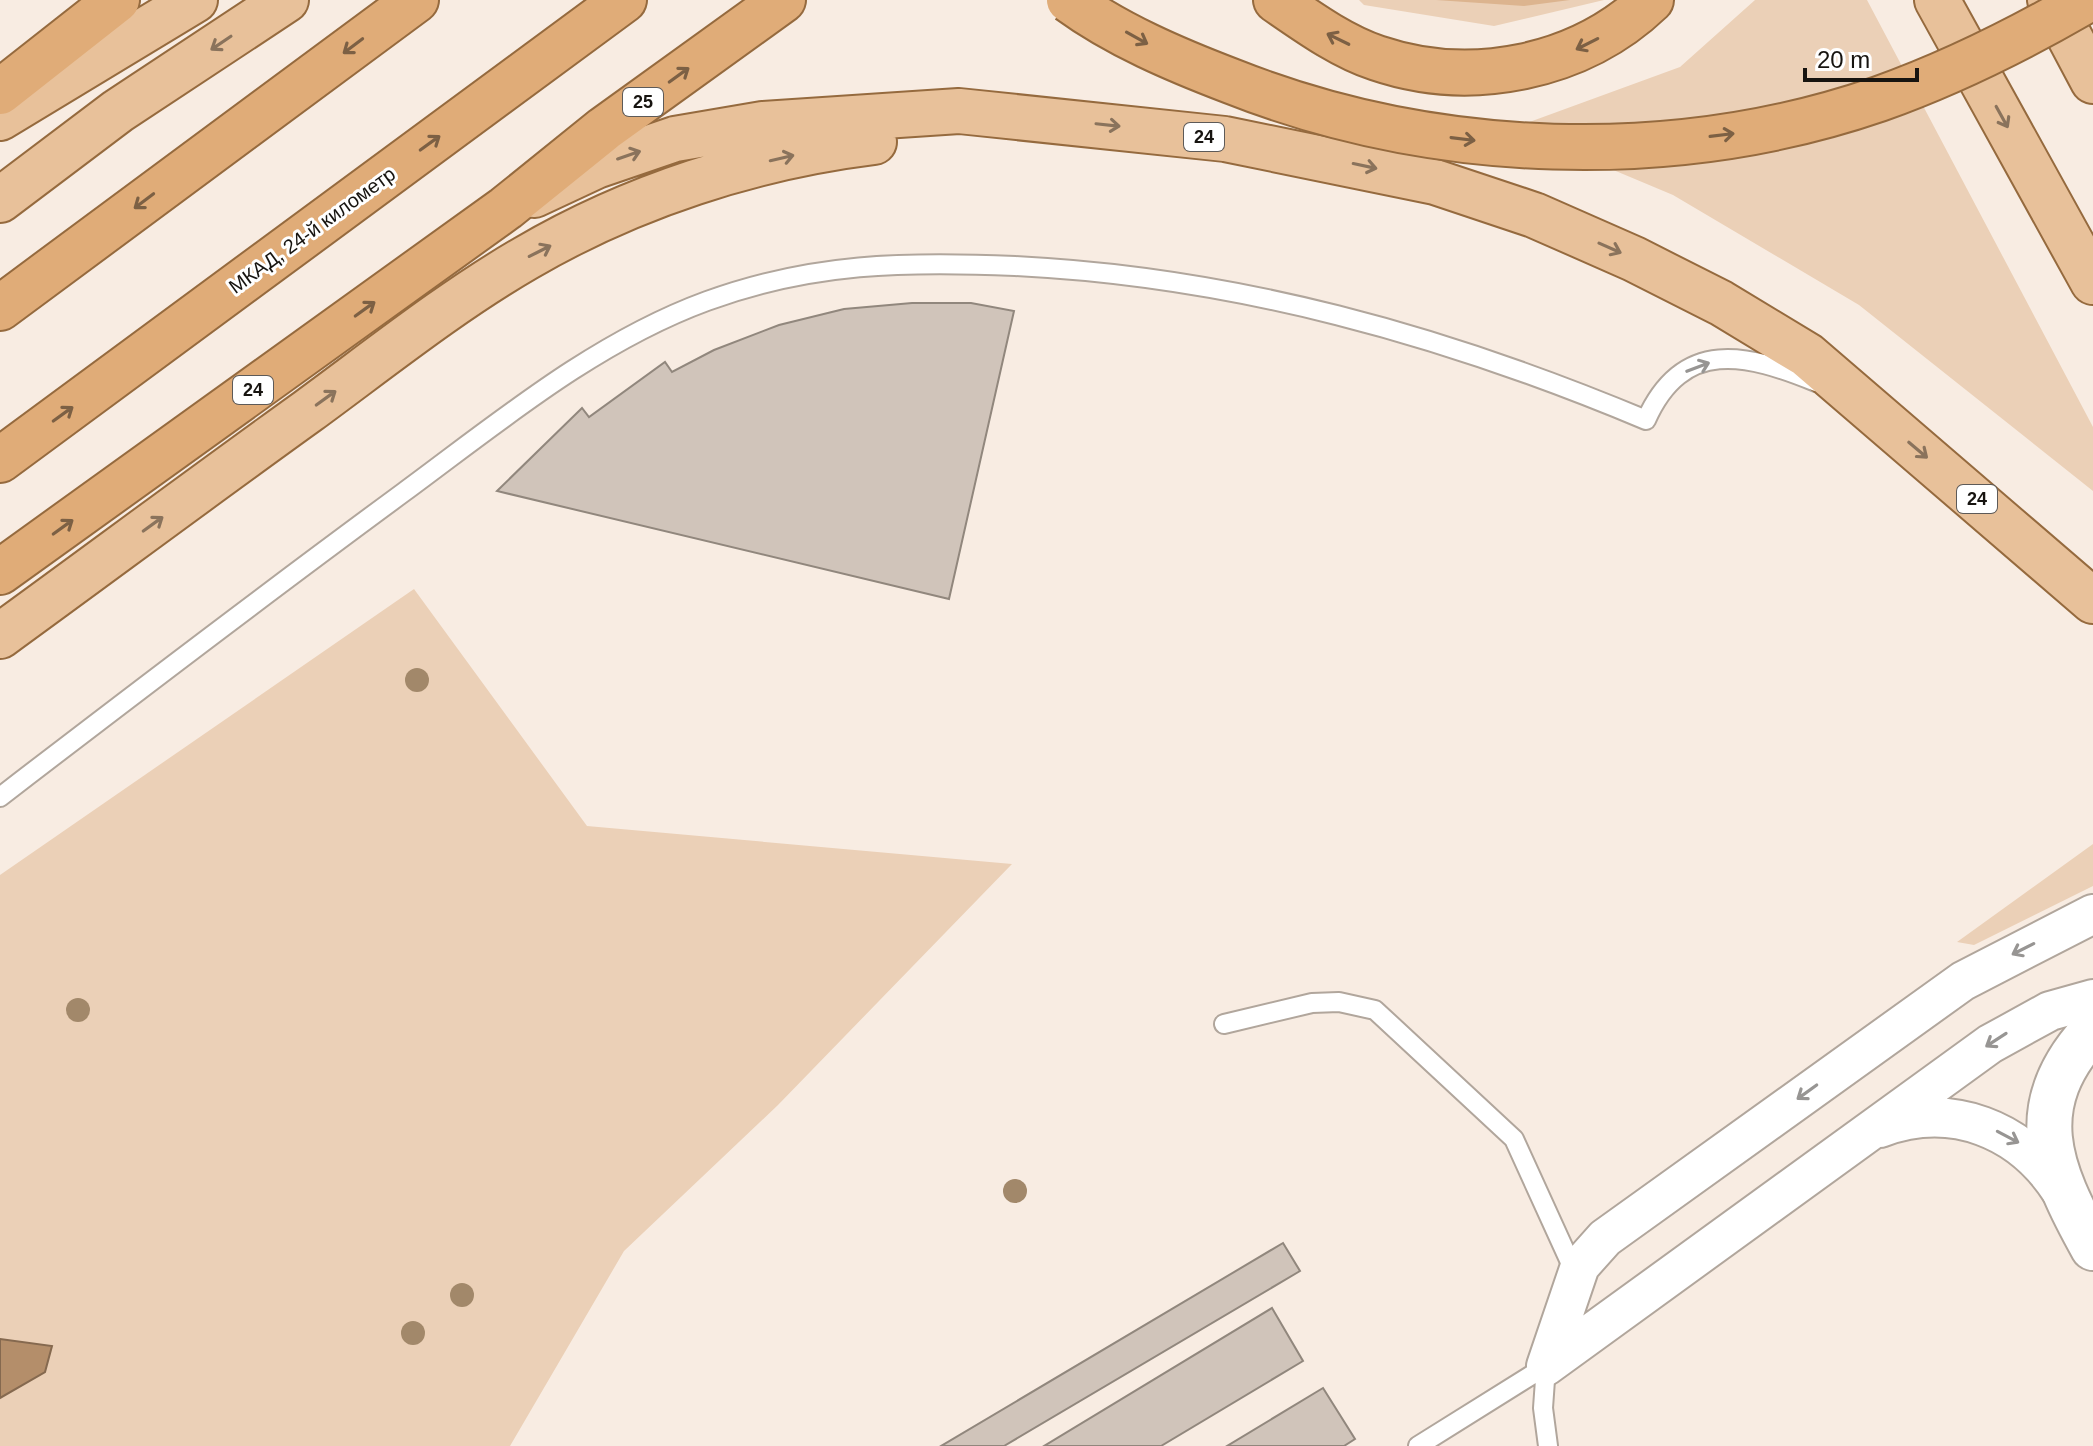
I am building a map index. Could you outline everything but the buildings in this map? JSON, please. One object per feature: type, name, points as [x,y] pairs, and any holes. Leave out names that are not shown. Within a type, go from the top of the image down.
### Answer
[{"type":"highway","points":[[0,92],[117,0]]},
{"type":"highway","points":[[0,308],[416,0]]},
{"type":"highway","name":"МКАД, 24-й километр","points":[[0,460],[624,0]]},
{"type":"highway","points":[[566,43],[655,0]]},
{"type":"highway","name":"25","points":[[506,208],[604,129],[783,0]]},
{"type":"highway","points":[[1069,0],[1174,59],[1282,102],[1392,131],[1512,144],[1623,145],[1758,130],[1878,99],[2006,47],[2087,0]]},
{"type":"highway","points":[[1276,0],[1322,31],[1377,58],[1443,72],[1503,72],[1570,53],[1626,24],[1651,0]]},
{"type":"highway","name":"24","points":[[0,572],[506,208]]},
{"type":"main road","points":[[0,118],[156,0]]},
{"type":"main road","points":[[0,118],[195,0]]},
{"type":"main road","points":[[0,200],[118,111],[286,0]]},
{"type":"main road","points":[[1937,0],[2093,282]]},
{"type":"main road","points":[[2050,0],[2093,81]]},
{"type":"main road","name":"24","points":[[506,208],[596,166],[675,139],[763,124],[959,111],[1225,139],[1435,182],[1534,215],[1634,259],[1721,303],[1807,355],[2093,601]]},
{"type":"main road","name":"24","points":[[0,636],[262,444],[514,266],[604,217],[725,172],[824,148],[1052,119]]},
{"type":"main road","points":[[2093,1030],[2065,1068],[2052,1105],[2049,1145],[2061,1191],[2093,1248]]},
{"type":"street","points":[[1546,1366],[1576,1276],[1591,1251],[1605,1238],[1963,981],[2093,914]]},
{"type":"street","points":[[1546,1366],[2017,1027],[2050,1011],[2093,999]]},
{"type":"street","points":[[1868,1133],[1921,1120],[1981,1125],[2021,1145],[2047,1169],[2061,1191]]},
{"type":"lane","points":[[0,797],[455,454],[613,345],[705,301],[807,273],[916,262],[1102,270],[1196,283],[1288,301],[1440,342],[1559,383],[1646,420],[1663,388],[1675,377],[1698,365],[1722,359],[1765,362],[1859,400]]},
{"type":"lane","points":[[1224,1024],[1312,1003],[1339,1002],[1375,1010],[1514,1139],[1576,1276]]},
{"type":"lane","points":[[1418,1446],[1546,1366]]},
{"type":"lane","points":[[1546,1366],[1543,1408],[1548,1446]]},
{"type":"shaded area","points":[[1359,0],[1604,0],[1494,26],[1364,5]]},
{"type":"shaded area","points":[[1436,0],[1570,0],[1524,6]]},
{"type":"shaded area","points":[[1755,0],[1867,0],[2093,427],[2093,491],[1859,305],[1673,195],[1513,128],[1680,67]]},
{"type":"shaded area","points":[[414,589],[587,826],[1012,864],[778,1105],[624,1251],[510,1446],[0,1446],[0,1398],[45,1372],[51,1346],[0,1339],[0,875]]},
{"type":"shaded area","points":[[2093,844],[2093,886],[1974,945],[1957,942]]},
{"type":"shaded area","points":[[0,1339],[52,1346],[45,1372],[0,1398]]}]
